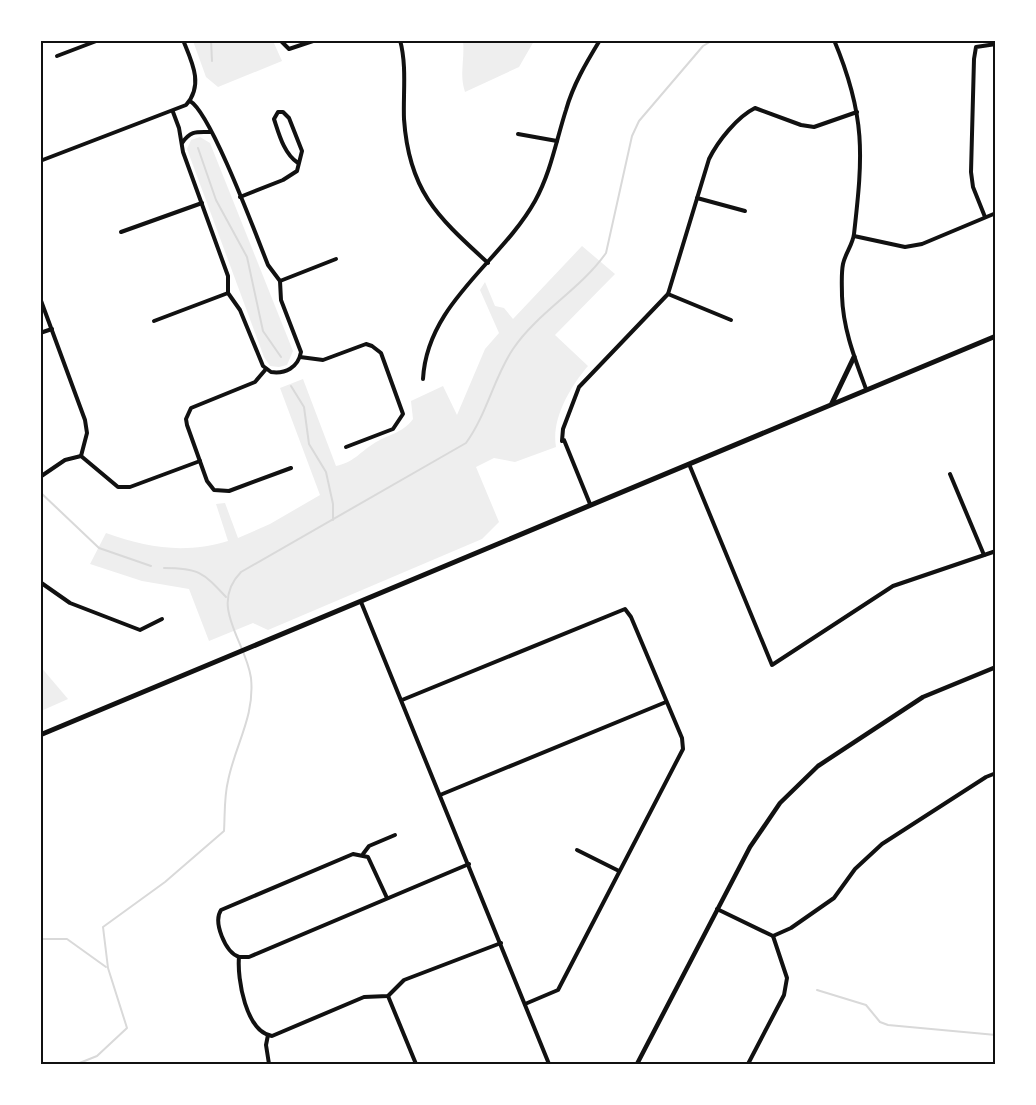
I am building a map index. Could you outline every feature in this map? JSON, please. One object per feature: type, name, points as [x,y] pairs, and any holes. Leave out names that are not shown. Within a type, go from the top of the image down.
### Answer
[{"type":"main road","points":[[40,735],[278,638],[590,504],[996,336]]},
{"type":"main road","points":[[832,403],[854,357]]},
{"type":"street","points":[[57,56],[99,40]]},
{"type":"street","points":[[40,161],[173,112],[190,101],[196,78],[183,40]]},
{"type":"street","points":[[280,40],[289,49],[316,40]]},
{"type":"street","points":[[400,40],[407,141],[422,191],[435,213],[488,263]]},
{"type":"street","points":[[423,379],[424,363],[439,324],[450,305],[511,238],[545,181],[575,84],[600,40]]},
{"type":"street","points":[[834,40],[852,87],[857,112],[861,156],[854,236],[843,264],[842,298],[854,357],[866,389]]},
{"type":"street","points":[[985,218],[973,187],[971,172],[974,59],[976,47],[996,44]]},
{"type":"street","points":[[173,112],[228,276],[228,293],[240,310],[259,360],[266,369],[283,373],[294,367],[300,357],[300,346],[281,300],[280,281],[268,265],[216,138],[202,118],[198,107],[190,101]]},
{"type":"street","points":[[590,504],[564,440],[562,441],[563,429],[579,387],[668,294],[714,148],[746,113],[755,108],[801,125],[814,127],[857,112]]},
{"type":"street","points":[[240,197],[292,175],[298,167],[302,151],[289,118],[283,112],[278,112],[274,119],[276,125],[288,154],[298,163]]},
{"type":"street","points":[[182,144],[197,130],[202,118]]},
{"type":"street","points":[[179,128],[192,133]]},
{"type":"street","points":[[197,130],[211,132]]},
{"type":"street","points":[[518,134],[557,141]]},
{"type":"street","points":[[697,198],[745,211]]},
{"type":"street","points":[[121,232],[202,203]]},
{"type":"street","points":[[854,236],[905,247],[922,244],[996,213]]},
{"type":"street","points":[[280,281],[336,259]]},
{"type":"street","points":[[154,321],[228,293]]},
{"type":"street","points":[[668,294],[731,320]]},
{"type":"street","points":[[40,298],[85,420],[87,433],[81,456]]},
{"type":"street","points":[[40,333],[52,329]]},
{"type":"street","points":[[300,357],[323,360],[366,344],[381,353],[403,409],[402,420],[393,429],[346,447]]},
{"type":"street","points":[[266,369],[255,382],[191,408],[186,418],[187,424],[209,486],[214,490],[229,490],[291,468]]},
{"type":"street","points":[[81,456],[118,487],[130,487],[200,461]]},
{"type":"street","points":[[40,477],[66,460],[81,456]]},
{"type":"street","points":[[689,464],[772,665],[893,586],[996,551]]},
{"type":"street","points":[[950,474],[984,555]]},
{"type":"street","points":[[40,582],[70,603],[140,630],[162,619]]},
{"type":"street","points":[[361,602],[549,1065]]},
{"type":"street","points":[[402,700],[625,609],[631,617],[682,738],[682,749],[558,990],[525,1004]]},
{"type":"street","points":[[637,1065],[717,909],[764,824],[780,802],[818,766],[923,697],[996,667]]},
{"type":"street","points":[[440,795],[666,702]]},
{"type":"street","points":[[773,936],[791,928],[834,898],[855,870],[882,844],[986,777],[996,773]]},
{"type":"street","points":[[363,854],[369,846],[395,835]]},
{"type":"street","points":[[577,850],[619,871]]},
{"type":"street","points":[[387,898],[371,862],[363,854],[353,854],[221,910],[218,924],[231,952],[239,957],[249,957],[469,864]]},
{"type":"street","points":[[717,909],[773,936],[787,978],[784,996],[748,1065]]},
{"type":"street","points":[[239,957],[239,973],[244,1000],[256,1027],[268,1035],[276,1035],[364,997],[388,996],[404,981],[501,943]]},
{"type":"street","points":[[388,996],[416,1065]]},
{"type":"street","points":[[268,1035],[266,1045],[269,1065]]},
{"type":"shaded area","points":[[463,40],[534,41],[519,67],[465,92],[462,79]]},
{"type":"shaded area","points":[[193,41],[273,41],[282,61],[218,87],[206,77]]},
{"type":"shaded area","points":[[200,137],[210,143],[293,351],[287,365],[270,366],[264,357],[187,149],[191,140]]},
{"type":"shaded area","points":[[582,246],[615,274],[555,335],[588,366],[563,404],[556,425],[556,447],[515,462],[494,458],[476,467],[499,522],[482,539],[268,630],[253,623],[209,641],[189,589],[142,581],[90,564],[106,533],[151,546],[181,548],[212,545],[228,541],[216,504],[225,503],[238,538],[270,524],[320,495],[280,388],[303,379],[336,466],[352,460],[373,444],[404,428],[413,419],[411,401],[443,386],[457,415],[485,349],[499,333],[480,290],[485,282],[495,306],[504,308],[513,319]]},
{"type":"shaded area","points":[[40,666],[68,699],[41,711],[40,711]]},
{"type":"waterway","points":[[211,40],[212,61]]},
{"type":"waterway","points":[[77,1064],[97,1056],[127,1028],[108,968],[103,927],[165,882],[224,831],[227,787],[247,718],[251,692],[248,664],[228,611],[228,598],[232,585],[241,572],[466,443],[480,420],[513,349],[534,324],[584,278],[606,253],[632,136],[639,121],[703,46],[713,40]]},
{"type":"waterway","points":[[198,148],[216,200],[247,257],[263,331],[281,357]]},
{"type":"waterway","points":[[291,386],[304,407],[309,444],[326,472],[333,504],[333,520]]},
{"type":"waterway","points":[[40,492],[99,548],[151,566]]},
{"type":"waterway","points":[[164,568],[185,569],[199,573],[226,597]]},
{"type":"waterway","points":[[40,939],[67,939],[106,967]]},
{"type":"waterway","points":[[817,990],[866,1005],[880,1022],[888,1025],[996,1035]]}]
